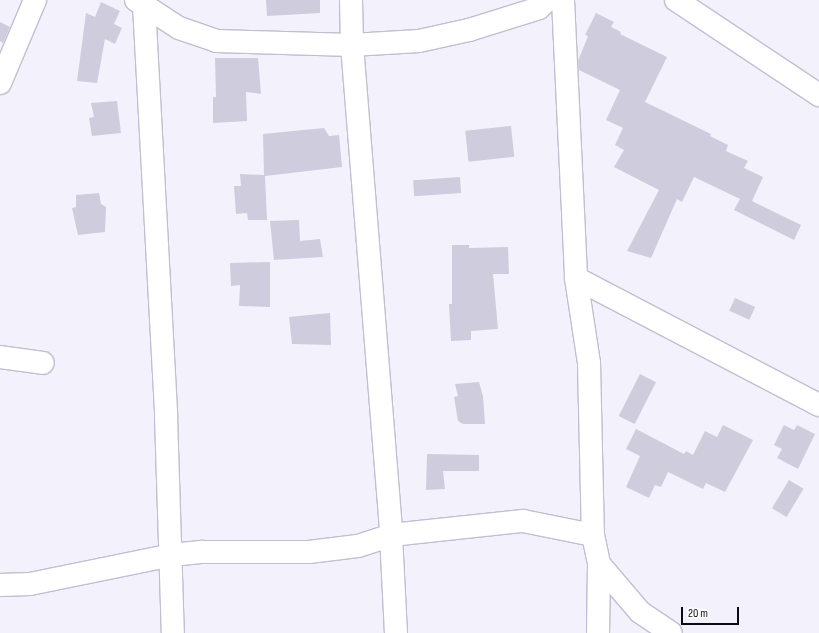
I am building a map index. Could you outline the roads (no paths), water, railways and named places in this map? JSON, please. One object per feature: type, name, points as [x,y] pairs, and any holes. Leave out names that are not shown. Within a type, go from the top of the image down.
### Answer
[{"type":"street","points":[[0,83],[35,0]]},
{"type":"street","points":[[351,0],[352,45],[391,535],[396,633]]},
{"type":"street","points":[[140,3],[179,28],[216,41],[352,45],[419,41],[469,30],[539,8],[547,0]]},
{"type":"street","points":[[563,0],[576,278],[589,363],[593,535],[599,564],[598,633]]},
{"type":"street","points":[[676,0],[819,95]]},
{"type":"street","points":[[140,3],[172,555],[174,633]]},
{"type":"street","points":[[576,278],[819,405]]},
{"type":"street","points":[[0,357],[43,363]]},
{"type":"street","points":[[0,585],[30,584],[172,555],[203,552],[309,552],[358,546],[391,535],[523,521],[593,535]]},
{"type":"street","points":[[599,564],[640,612],[671,633]]}]
